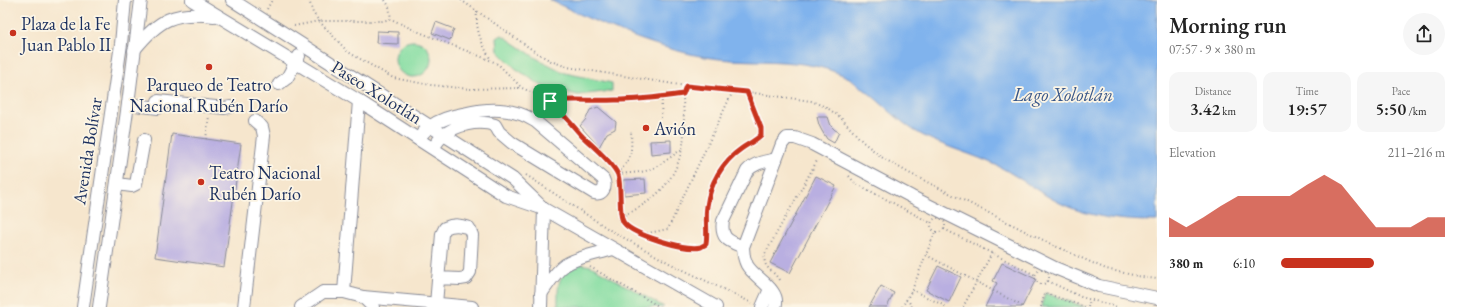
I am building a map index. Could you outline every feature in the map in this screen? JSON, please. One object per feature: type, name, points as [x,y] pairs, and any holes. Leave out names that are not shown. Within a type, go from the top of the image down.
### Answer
[{"type":"street","name":"Avenida Bolívar","points":[[83,307],[121,44],[125,0]]},
{"type":"street","name":"Avenida Bolívar","points":[[99,307],[128,104],[141,0]]},
{"type":"street","name":"Paseo Xolotlán","points":[[192,0],[433,148],[506,196],[544,209],[716,307]]},
{"type":"street","name":"Paseo Xolotlán","points":[[232,0],[443,136],[513,179],[544,209]]},
{"type":"street","points":[[134,50],[150,32],[171,18],[191,14],[218,16]]},
{"type":"street","points":[[280,84],[287,78],[304,46]]},
{"type":"street","points":[[128,104],[158,108],[158,101],[225,108],[230,107]]},
{"type":"street","points":[[344,292],[359,102]]},
{"type":"street","points":[[418,139],[430,127],[450,117],[481,110],[501,110],[521,114],[535,121],[602,179],[605,184],[602,192],[598,194],[594,193],[512,143],[499,132],[495,125],[495,117],[501,110]]},
{"type":"street","points":[[244,307],[264,136],[262,127],[255,121]]},
{"type":"street","points":[[433,148],[443,136],[455,129],[471,123],[487,123],[495,125]]},
{"type":"street","points":[[775,285],[747,266],[743,256],[743,247],[782,144],[787,138],[795,138],[812,144],[912,197],[1055,268],[1099,286],[1157,298]]},
{"type":"street","points":[[117,184],[136,184],[144,140]]},
{"type":"street","points":[[743,247],[729,241],[724,236],[722,228],[723,221],[747,171],[758,163],[776,160]]},
{"type":"street","points":[[541,307],[544,209]]},
{"type":"street","points":[[436,305],[438,278],[442,234],[445,228],[452,225],[469,228],[472,235],[470,272],[466,278],[438,278]]},
{"type":"street","points":[[541,294],[556,274],[565,266],[577,260],[613,249]]},
{"type":"street","points":[[757,305],[775,285]]},
{"type":"street","points":[[775,285],[775,307]]},
{"type":"street","points":[[301,307],[323,292],[344,292],[363,297],[436,305],[472,307]]},
{"type":"street","points":[[363,297],[373,307]]},
{"type":"path","points":[[309,0],[313,13],[348,52],[393,78],[431,85],[470,89],[522,88]]},
{"type":"path","points":[[385,0],[389,6],[391,19]]},
{"type":"path","points":[[461,0],[537,53],[551,61],[567,67],[686,86],[747,92],[811,101],[826,107],[840,117],[863,142],[883,158],[907,172],[1055,246],[1106,269],[1157,279]]},
{"type":"path","points":[[477,11],[477,32],[481,44],[492,61]]},
{"type":"path","points":[[278,30],[319,21],[382,21],[391,19],[414,30],[492,61],[499,65],[522,88],[550,101],[606,159],[618,174],[621,217],[627,226],[641,235],[693,248],[702,247],[706,244],[706,215],[708,198],[714,181],[725,163],[761,135],[761,128],[747,92]]},
{"type":"path","points":[[621,217],[640,208],[657,195],[668,183],[677,165],[683,148],[683,94],[686,86]]},
{"type":"path","points":[[641,235],[668,229],[733,91]]},
{"type":"path","points":[[550,101],[570,99],[614,100],[683,94]]},
{"type":"path","points":[[661,118],[662,97]]},
{"type":"path","points":[[206,139],[210,106]]},
{"type":"path","points":[[618,174],[631,155],[632,131]]},
{"type":"path","points":[[618,174],[636,173],[649,170],[661,164],[683,148]]},
{"type":"path","points":[[775,285],[777,276],[766,266],[764,260],[765,254],[819,158]]},
{"type":"path","points":[[847,171],[850,178],[855,183],[931,222]]},
{"type":"path","points":[[523,173],[610,230],[671,264],[757,305]]},
{"type":"path","points":[[931,222],[935,218],[942,218],[946,224],[944,229],[940,232],[935,232]]},
{"type":"path","points":[[931,222],[932,228],[935,232]]},
{"type":"path","points":[[944,229],[1035,275]]},
{"type":"path","points":[[902,307],[912,290],[935,232]]},
{"type":"path","points":[[963,307],[992,253]]},
{"type":"path","points":[[926,255],[1024,307]]},
{"type":"path","points":[[577,260],[660,307]]},
{"type":"path","points":[[1038,270],[1046,271],[1049,277],[1048,281],[1044,284],[1039,284],[1035,281],[1035,275],[1038,270]]},
{"type":"path","points":[[1048,281],[1081,297],[1117,307]]},
{"type":"path","points":[[912,290],[947,307]]},
{"type":"path","points":[[1041,307],[1045,294],[1086,307],[1090,300]]},
{"type":"path","points":[[906,300],[912,307]]},
{"type":"green space","points":[[502,35],[536,58],[565,73],[612,83],[612,91],[578,95],[542,86],[515,68],[498,51],[497,38]]},
{"type":"green space","points":[[417,41],[426,46],[430,52],[430,66],[426,72],[417,77],[409,77],[400,72],[396,66],[395,55],[400,46],[406,42]]},
{"type":"green space","points":[[580,264],[591,266],[664,307],[558,307],[558,292],[562,275],[572,267]]},
{"type":"green space","points":[[1045,293],[1085,307],[1041,307]]},
{"type":"water","name":"Lago Xolotlán","points":[[550,0],[1157,0],[1157,221],[1108,218],[1084,212],[1060,203],[998,166],[951,148],[915,131],[851,79],[828,69],[811,65],[722,59],[685,53],[626,34],[587,18]]},
{"type":"building","points":[[436,22],[454,29],[450,40],[432,33]]},
{"type":"building","points":[[377,31],[398,32],[398,44],[376,43]]},
{"type":"building","points":[[598,107],[616,122],[615,129],[607,133],[599,147],[580,126],[586,119],[590,110]]},
{"type":"building","points":[[817,117],[828,117],[831,126],[839,132],[834,143],[827,139],[819,125]]},
{"type":"building","name":"Teatro Nacional Rubén Darío","points":[[172,134],[241,144],[224,267],[155,257]]},
{"type":"building","points":[[671,140],[671,152],[651,154],[650,141]]},
{"type":"building","points":[[816,176],[836,186],[790,273],[770,263]]},
{"type":"building","points":[[645,179],[646,193],[624,195],[623,180]]},
{"type":"building","points":[[1002,263],[1036,279],[1022,307],[985,307],[997,283],[993,281]]},
{"type":"building","points":[[938,266],[961,277],[949,302],[926,290]]},
{"type":"building","points":[[881,286],[894,293],[887,307],[869,307]]},
{"type":"place","name":"Plaza de la Fe Juan Pablo II","points":[[13,33]]},
{"type":"place","name":"Parqueo de Teatro Nacional Rubén Darío","points":[[209,67]]},
{"type":"place","name":"Avión","points":[[646,128]]},
{"type":"place","name":"Teatro Nacional Rubén Darío","points":[[201,182]]},
{"type":"route","points":[[686,86],[747,92],[761,128],[761,135],[725,163],[714,181],[708,198],[706,215],[706,244],[702,247],[693,248],[641,235],[630,229],[624,223],[621,217],[618,174],[606,159],[550,101],[570,99],[614,100],[662,97],[683,94],[686,86]]}]
